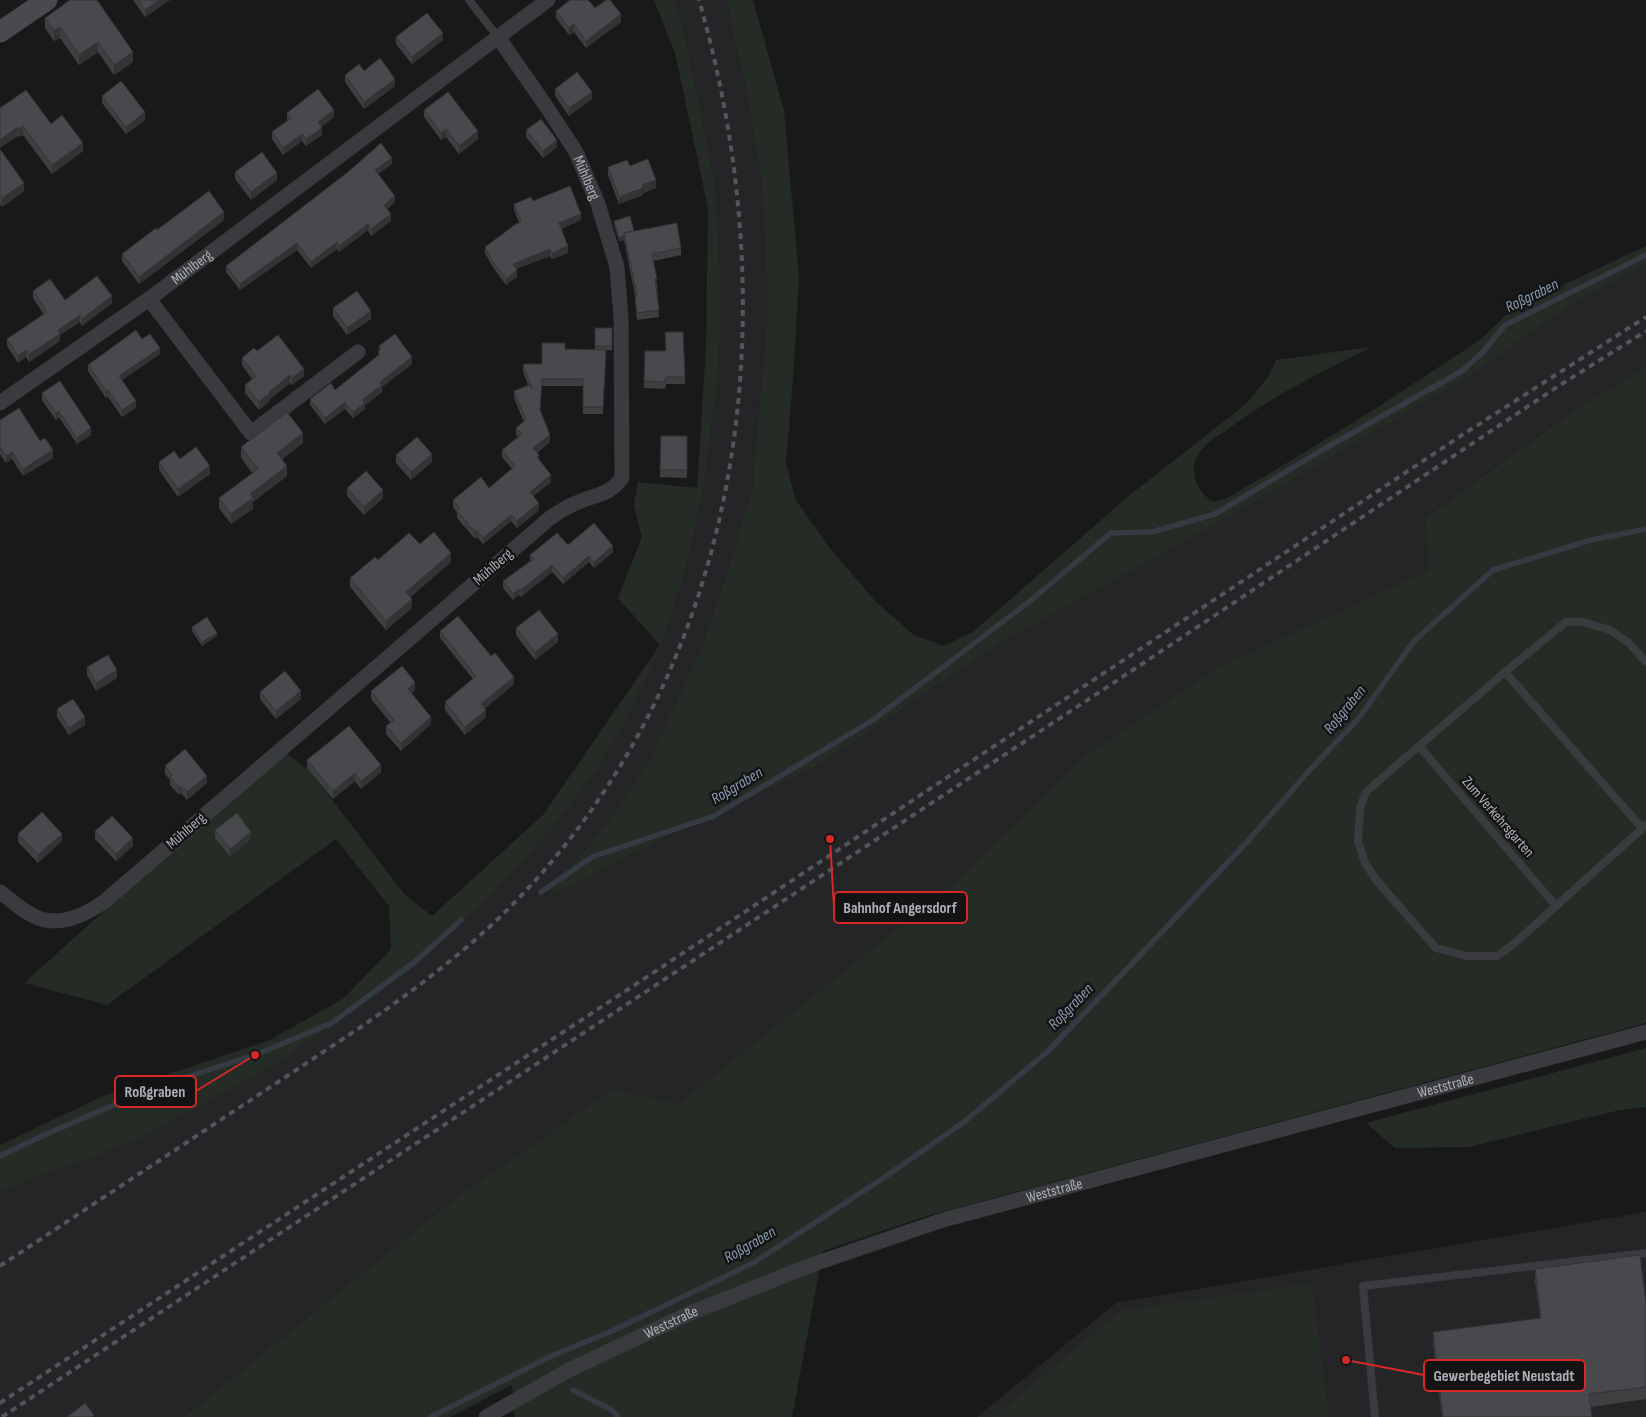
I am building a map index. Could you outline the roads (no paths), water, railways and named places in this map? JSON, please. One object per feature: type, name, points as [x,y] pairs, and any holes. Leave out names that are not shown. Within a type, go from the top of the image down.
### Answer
[{"type":"street","points":[[0,32],[47,0]]},
{"type":"street","name":"Mühlberg","points":[[0,403],[149,299],[548,0]]},
{"type":"street","name":"Mühlberg","points":[[0,892],[30,915],[42,920],[73,919],[88,913],[105,901],[550,518],[565,508],[607,493],[622,478],[621,318],[618,267],[598,204],[576,152],[498,38]]},
{"type":"street","points":[[149,299],[251,433],[358,352]]},
{"type":"street","name":"Weststraße","points":[[486,1417],[569,1370],[690,1314],[814,1264],[943,1220],[1646,1032]]},
{"type":"lane","name":"Mühlberg","points":[[469,0],[498,38]]},
{"type":"lane","points":[[1505,672],[1644,826],[1515,943],[1497,956],[1466,956],[1436,948],[1377,881],[1365,863],[1358,841],[1360,808],[1366,792],[1505,672],[1566,622],[1583,622],[1610,630],[1629,643],[1646,662]]},
{"type":"lane","name":"Zum Verkehrsgarten","points":[[1419,746],[1556,906]]},
{"type":"lane","points":[[1375,1417],[1363,1286],[1646,1252]]},
{"type":"waterway","name":"Roßgraben","points":[[541,892],[592,857],[714,816],[873,720],[1030,601],[1111,533],[1152,532],[1215,514],[1324,449],[1462,371],[1483,352],[1505,325],[1646,255]]},
{"type":"waterway","name":"Roßgraben","points":[[431,1417],[549,1357],[612,1331],[753,1263],[885,1177],[964,1122],[1047,1052],[1127,969],[1248,841],[1308,772],[1358,719],[1414,641],[1493,570],[1591,540],[1646,529]]},
{"type":"waterway","name":"Roßgraben","points":[[0,1156],[153,1088],[255,1055],[332,1023],[416,961],[461,920]]},
{"type":"waterway","points":[[573,1390],[612,1410],[618,1417]]},
{"type":"railway","points":[[0,1266],[361,1027],[463,951],[519,898],[596,803],[656,700],[700,590],[728,475],[742,357],[741,237],[726,118],[699,0]]},
{"type":"railway","points":[[0,1403],[671,961],[1459,437],[1646,317]]},
{"type":"railway","points":[[2,1417],[1145,662],[1557,387],[1646,331]]},
{"type":"place","name":"Bahnhof Angersdorf","points":[[830,839]]},
{"type":"place","name":"Roßgraben","points":[[255,1055]]},
{"type":"place","name":"Gewerbegebiet Neustadt","points":[[1346,1360]]}]
